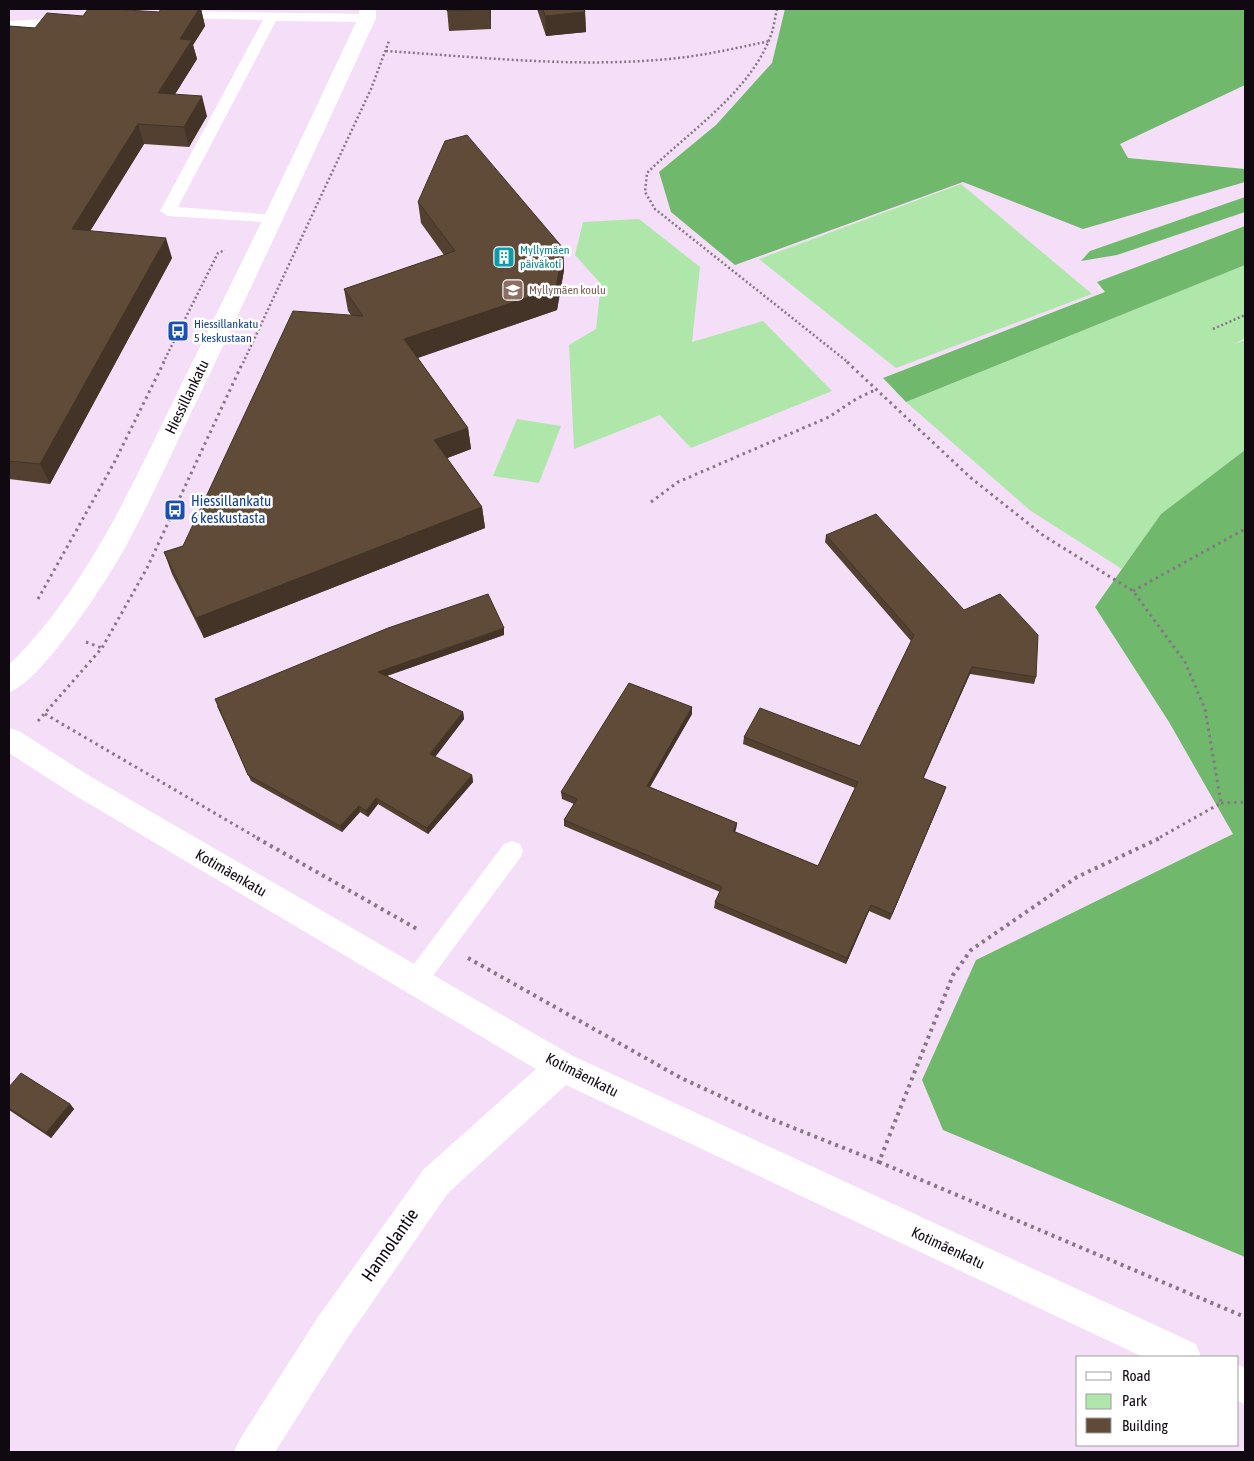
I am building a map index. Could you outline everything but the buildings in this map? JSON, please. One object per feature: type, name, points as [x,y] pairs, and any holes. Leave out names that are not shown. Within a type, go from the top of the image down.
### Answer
[{"type":"street","name":"Hiessillankatu","points":[[9,682],[27,664],[74,608],[116,542],[273,220],[367,13]]},
{"type":"street","name":"Kotimäenkatu","points":[[9,740],[81,785],[562,1066],[1181,1356]]},
{"type":"street","name":"Hannolantie","points":[[253,1452],[331,1330],[436,1181],[562,1066]]},
{"type":"lane","points":[[156,16],[272,16],[367,13]]},
{"type":"lane","points":[[272,16],[168,212],[273,220]]},
{"type":"lane","points":[[9,25],[77,21]]},
{"type":"lane","points":[[416,980],[512,851]]},
{"type":"path","points":[[777,9],[770,41],[756,64],[719,108],[647,173],[643,184],[646,198],[655,209],[862,374],[971,478],[1044,536],[1133,591],[1185,662],[1205,709],[1221,803]]},
{"type":"path","points":[[386,51],[568,61],[654,60],[727,50],[770,41]]},
{"type":"path","points":[[1213,329],[1245,315]]},
{"type":"path","points":[[651,502],[678,482],[828,417],[856,399],[877,389]]},
{"type":"path","points":[[1133,591],[1245,529]]},
{"type":"path","points":[[46,714],[112,755],[681,1078],[766,1117],[879,1162],[1245,1317]]},
{"type":"path","points":[[879,1162],[952,975],[971,950],[1077,877],[1163,836],[1221,803],[1245,802]]},
{"type":"green space","points":[[785,9],[1245,9],[1245,85],[1120,144],[1128,158],[1245,169],[1245,182],[1083,229],[963,182],[735,265],[671,212],[659,172],[716,125],[772,63]]},
{"type":"green space","points":[[961,184],[1092,294],[896,368],[759,259]]},
{"type":"green space","points":[[1245,197],[1245,212],[1117,255],[1081,261],[1090,251]]},
{"type":"green space","points":[[639,219],[700,267],[692,342],[763,321],[832,391],[691,448],[660,415],[574,449],[569,345],[596,329],[601,284],[575,255],[583,222]]},
{"type":"green space","points":[[1245,226],[1245,265],[906,402],[883,378],[1105,292],[1097,282]]},
{"type":"green space","points":[[1245,265],[1245,338],[1235,344],[1245,340],[1245,450],[1161,514],[1122,569],[1031,511],[906,402]]},
{"type":"green space","points":[[517,419],[561,426],[539,483],[493,476]]},
{"type":"green space","points":[[1245,450],[1245,1257],[943,1130],[922,1080],[976,960],[1233,834],[1169,722],[1095,607],[1161,514]]},
{"type":"place","name":"Myllymäen päiväkoti","points":[[504,257]]},
{"type":"place","name":"Myllymäen koulu","points":[[513,290]]},
{"type":"place","name":"Hiessillankatu 5 keskustaan","points":[[178,331]]},
{"type":"place","name":"Hiessillankatu 6 keskustasta","points":[[175,510]]}]
